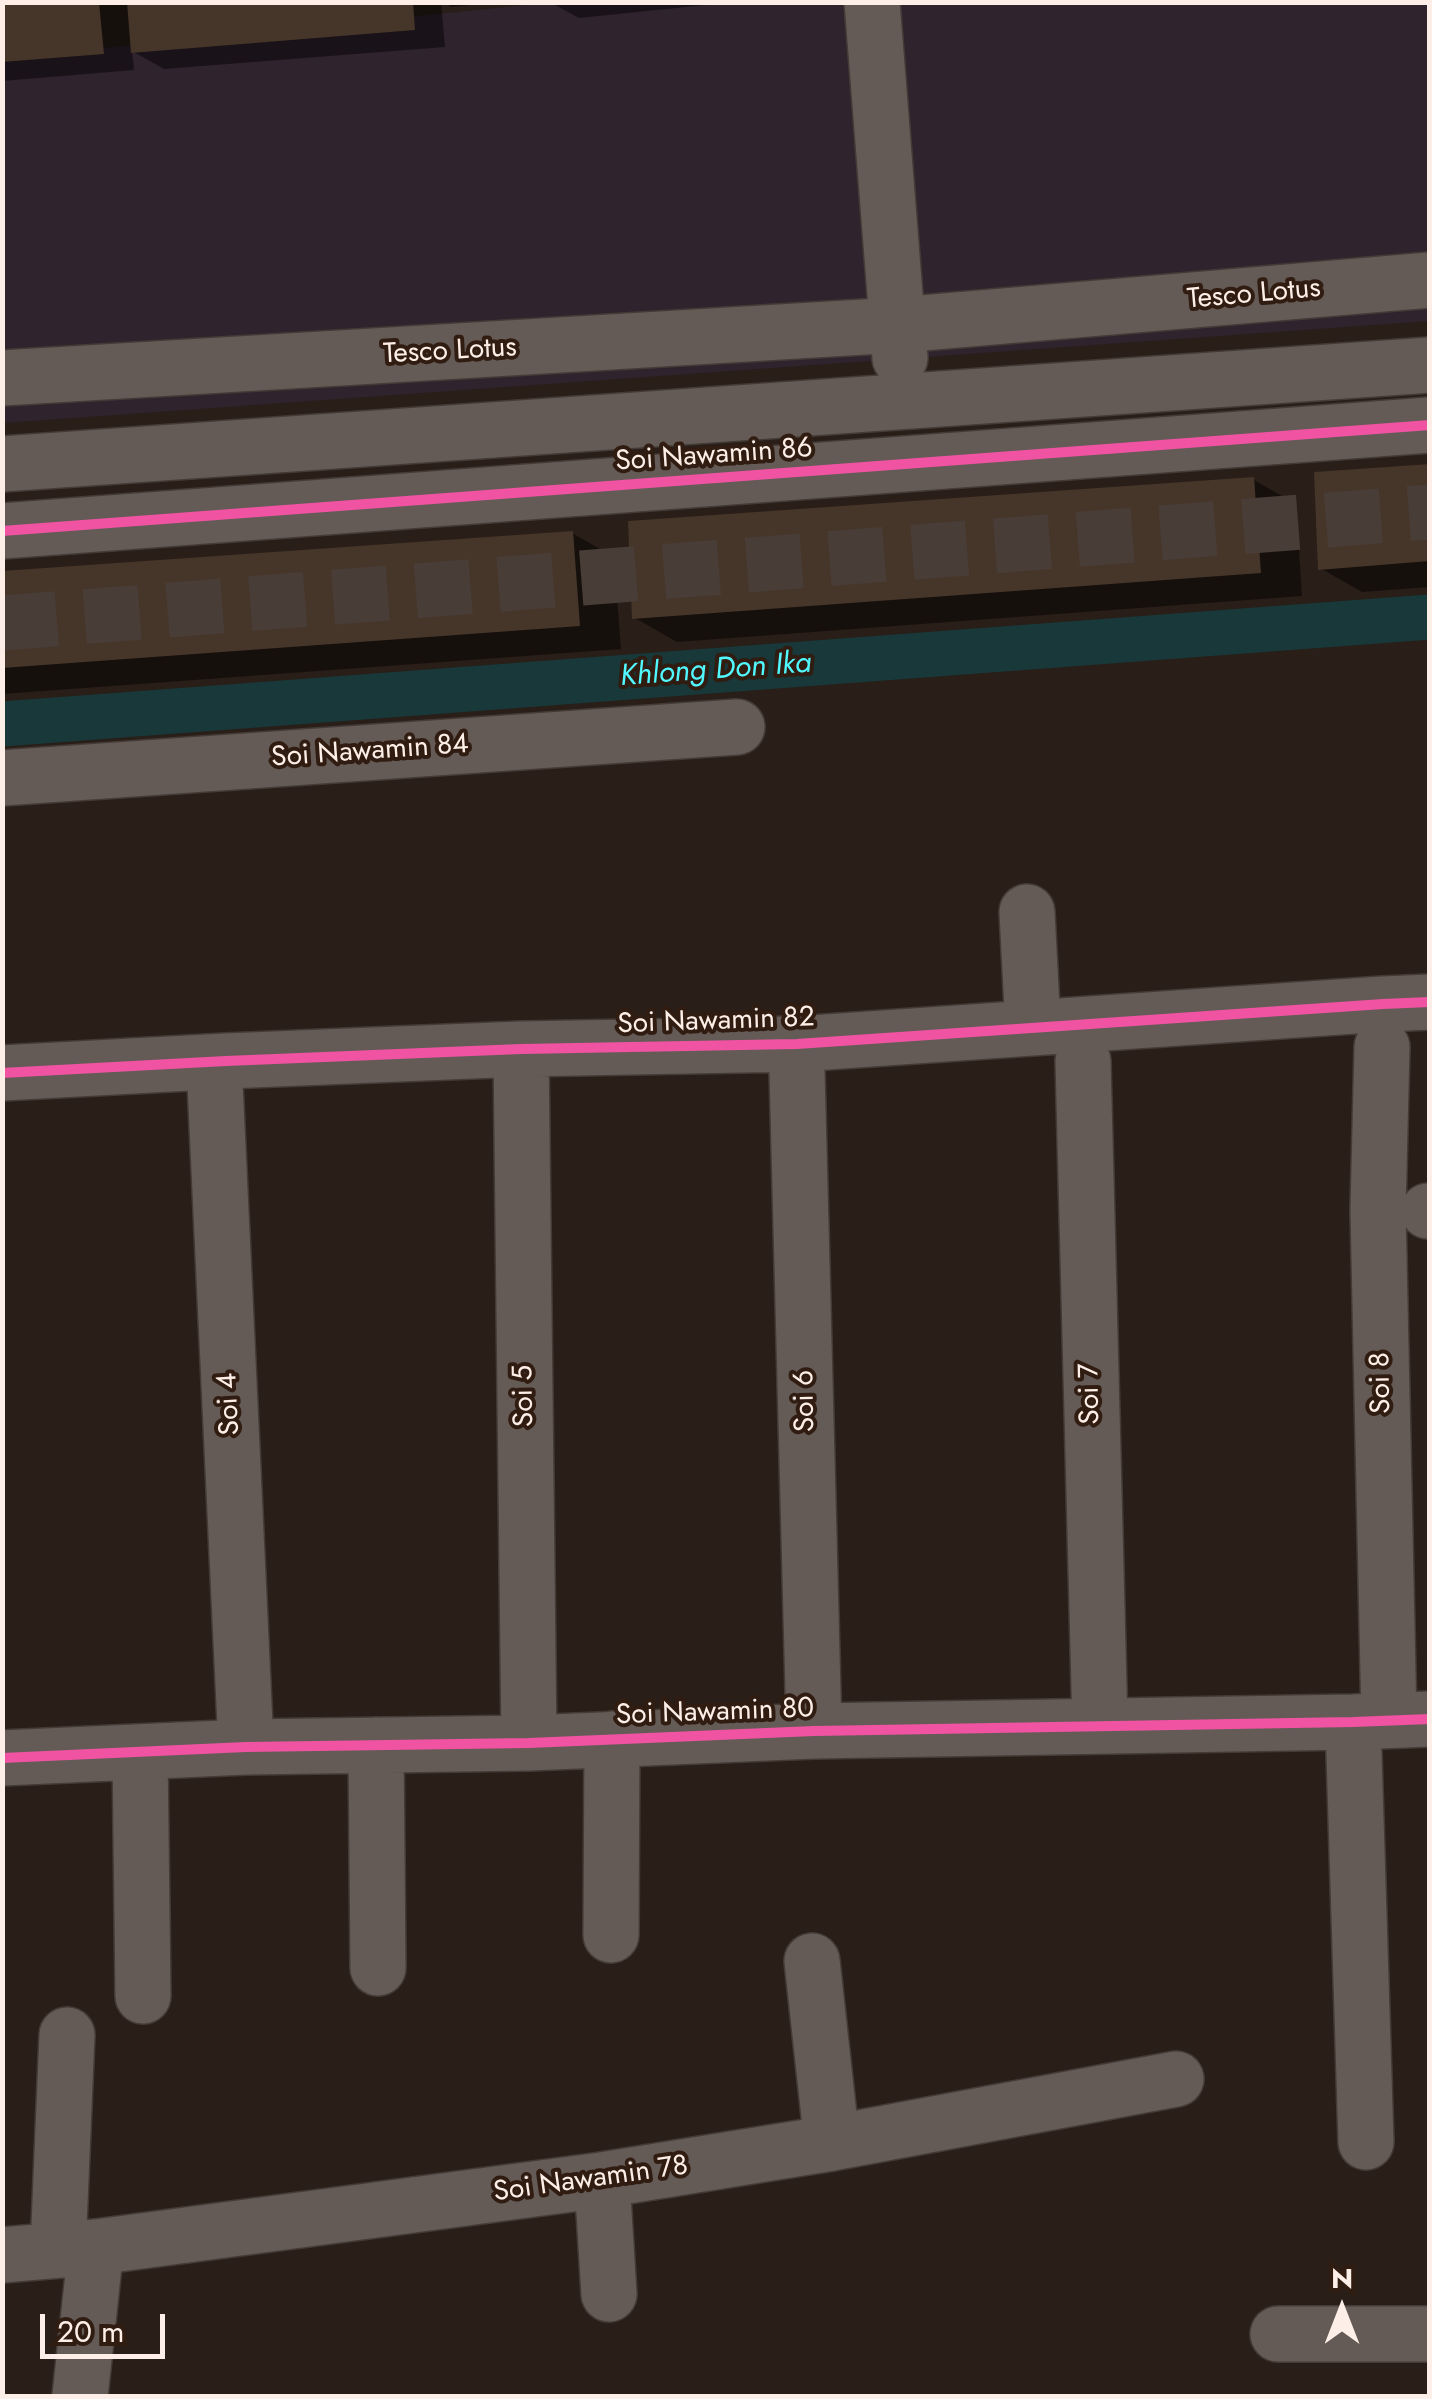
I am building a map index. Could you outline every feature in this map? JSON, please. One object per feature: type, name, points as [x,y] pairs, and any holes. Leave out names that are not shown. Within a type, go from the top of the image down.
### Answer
[{"type":"street","points":[[872,2],[902,402]]},
{"type":"street","name":"Tesco Lotus","points":[[2,378],[898,324],[1430,280]]},
{"type":"street","name":"Soi Nawamin 86","points":[[2,464],[1430,365]]},
{"type":"street","name":"Soi Nawamin 86","points":[[2,531],[1430,425]]},
{"type":"street","name":"Soi Nawamin 84","points":[[2,778],[737,727]]},
{"type":"street","points":[[1027,912],[1034,1028]]},
{"type":"street","name":"Soi Nawamin 82","points":[[2,1073],[520,1049],[797,1044],[1430,1002]]},
{"type":"street","name":"Soi 8","points":[[1366,2142],[1390,1720],[1378,1210],[1382,1047]]},
{"type":"street","name":"Soi 5","points":[[520,1049],[529,1743]]},
{"type":"street","name":"Soi 7","points":[[1083,1061],[1100,1726]]},
{"type":"street","name":"Soi 4","points":[[214,1062],[246,1747]]},
{"type":"street","name":"Soi 6","points":[[798,1072],[814,1731]]},
{"type":"street","name":"Soi Nawamin 80","points":[[2,1758],[814,1731],[1390,1720]]},
{"type":"street","points":[[611,1936],[612,1739]]},
{"type":"street","points":[[376,1745],[378,1968]]},
{"type":"street","points":[[140,1752],[143,1996]]},
{"type":"street","points":[[812,1960],[832,2144]]},
{"type":"street","points":[[67,2034],[80,2396]]},
{"type":"street","name":"Soi Nawamin 78","points":[[2,2255],[602,2180],[832,2144],[1176,2079]]},
{"type":"street","points":[[602,2180],[608,2294]]},
{"type":"street","points":[[1278,2334],[1430,2334]]},
{"type":"shaded area","points":[[555,2],[1429,3],[1429,321],[3,423],[3,58]]},
{"type":"building","points":[[2,2],[99,2],[104,54],[2,62]]},
{"type":"building","points":[[127,2],[413,2],[415,30],[131,53]]},
{"type":"building","points":[[1430,464],[1430,561],[1318,570],[1314,472]]},
{"type":"building","points":[[1254,477],[1261,573],[632,619],[628,521]]},
{"type":"building","points":[[573,531],[580,626],[2,668],[2,571]]},
{"type":"waterway","name":"Khlong Don Ika","points":[[2,724],[1430,617]]},
{"type":"tunnel","points":[[2,623],[1430,512]]},
{"type":"cycle path","points":[[2,531],[1430,425]]},
{"type":"cycle path","points":[[2,1073],[521,1049],[797,1044],[1430,1002]]},
{"type":"cycle path","points":[[2,1758],[814,1731],[1430,1719]]}]
